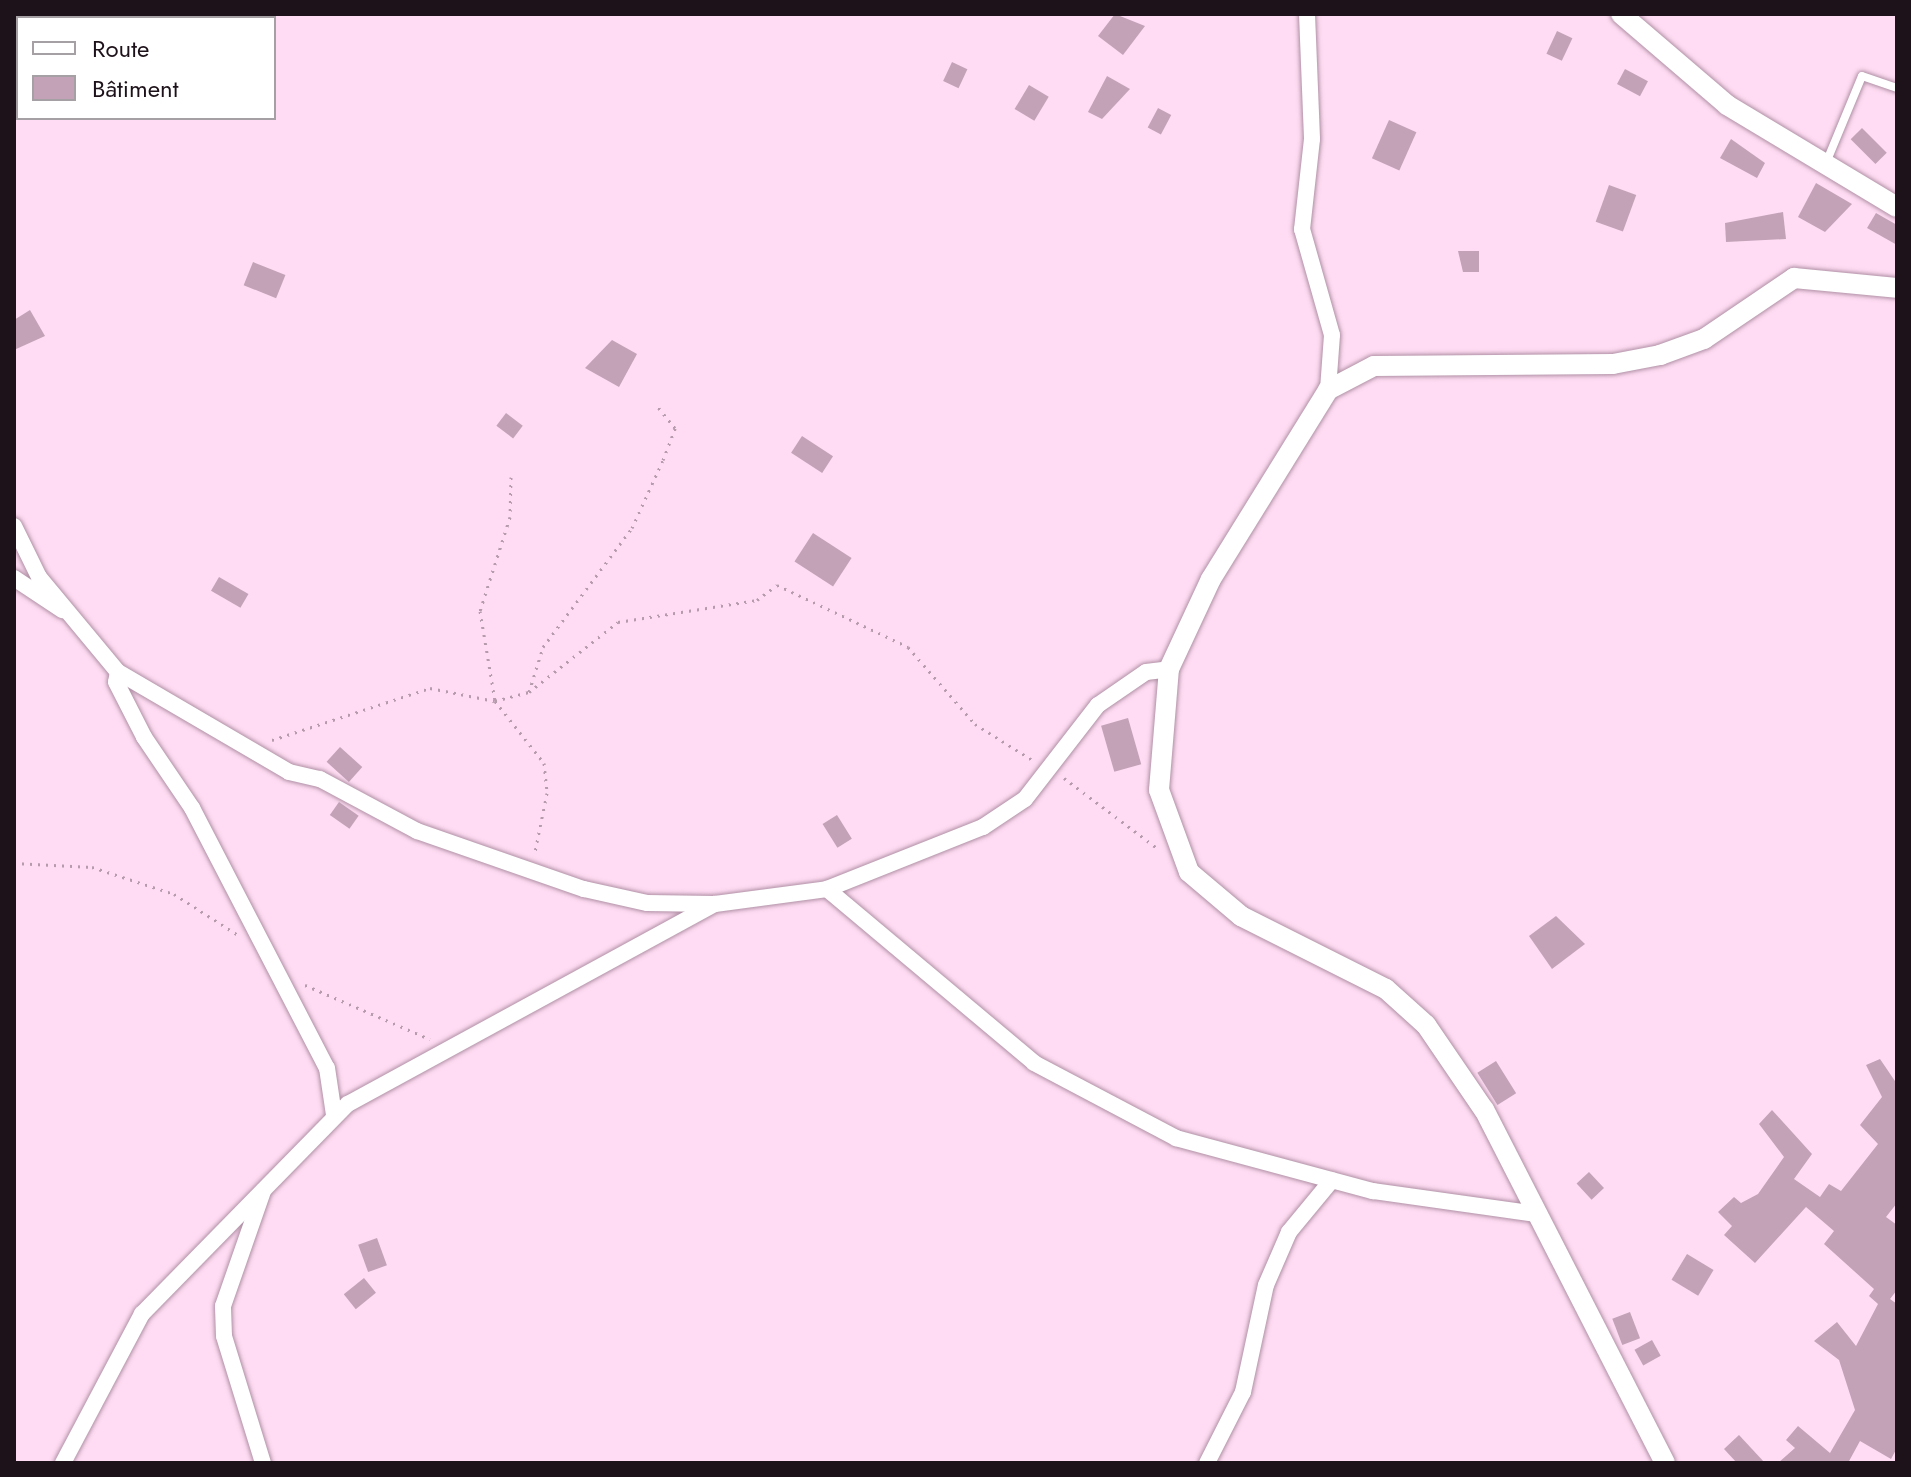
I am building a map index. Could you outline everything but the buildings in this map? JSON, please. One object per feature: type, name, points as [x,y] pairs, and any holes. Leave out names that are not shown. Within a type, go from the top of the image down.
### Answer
[{"type":"street","points":[[1307,14],[1312,139],[1302,229],[1332,335],[1328,390],[1211,579],[1169,669],[1159,790],[1189,872],[1241,916],[1386,989],[1426,1025],[1484,1110],[1665,1463]]},
{"type":"street","points":[[1621,14],[1727,105],[1897,207]]},
{"type":"street","points":[[1328,390],[1374,366],[1613,364],[1660,355],[1704,339],[1794,278],[1897,288]]},
{"type":"street","points":[[14,526],[39,577],[118,672],[250,749],[417,831],[532,871],[647,903],[715,904],[827,889],[983,827],[1052,770],[1098,705],[1146,672],[1169,669]]},
{"type":"street","points":[[14,578],[74,617]]},
{"type":"street","points":[[118,672],[116,682],[144,737],[192,808],[327,1068],[334,1115]]},
{"type":"street","points":[[827,889],[1034,1063],[1176,1138],[1332,1180],[1537,1214]]},
{"type":"street","points":[[63,1463],[142,1314],[334,1115],[457,1042],[523,1015],[715,904]]},
{"type":"street","points":[[1207,1463],[1243,1392],[1266,1285],[1289,1232],[1332,1180]]},
{"type":"street","points":[[263,1463],[224,1336],[223,1306],[264,1189]]},
{"type":"lane","points":[[1826,164],[1862,76],[1897,88]]},
{"type":"path","points":[[529,692],[543,647],[632,528],[663,460],[675,428],[657,406]]},
{"type":"path","points":[[511,477],[510,517],[480,611],[495,701],[544,763],[547,793],[532,871]]},
{"type":"path","points":[[250,749],[430,688],[495,701],[529,692],[618,622],[757,600],[777,585],[908,647],[992,739],[1052,770],[1189,872]]},
{"type":"path","points":[[14,863],[92,867],[174,894],[244,941]]},
{"type":"path","points":[[275,965],[383,1022],[457,1042]]}]
